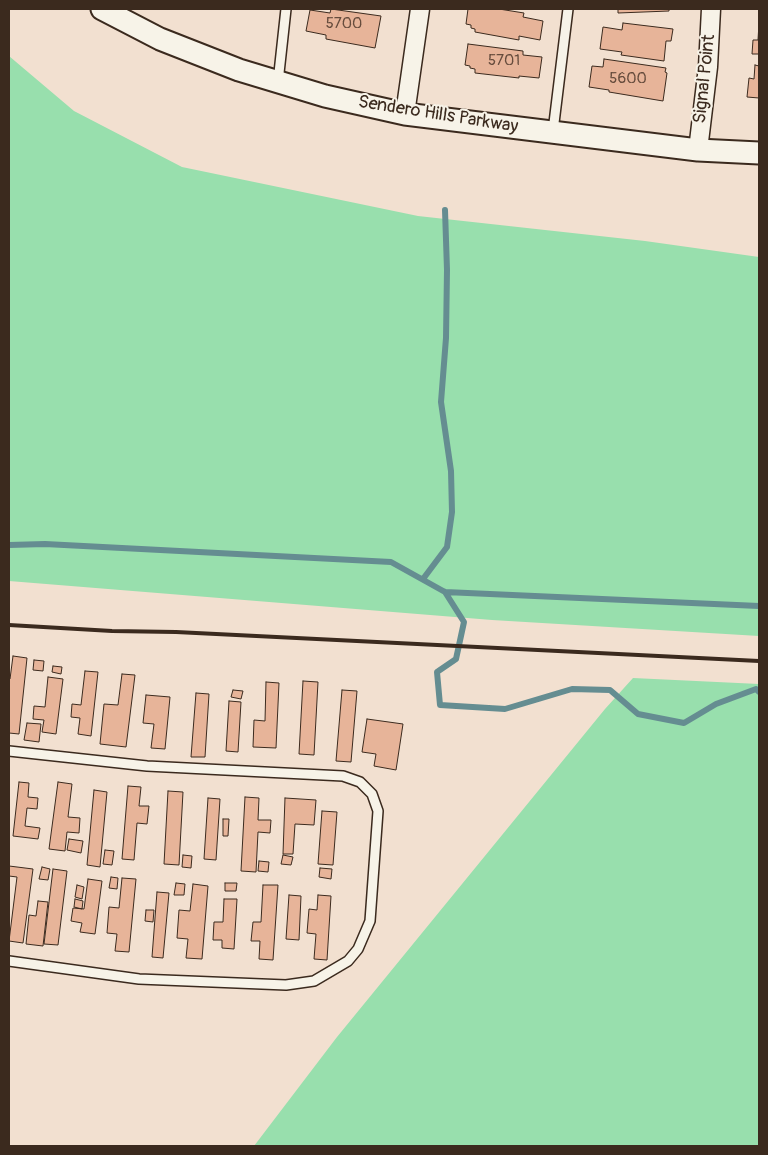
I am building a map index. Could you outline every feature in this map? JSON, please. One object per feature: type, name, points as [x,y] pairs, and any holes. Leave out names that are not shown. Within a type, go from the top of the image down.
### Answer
[{"type":"street","name":"Sendero Hills Parkway","points":[[102,9],[160,39],[239,70],[325,96],[405,114],[698,150],[759,153]]},
{"type":"street","points":[[405,114],[420,9]]},
{"type":"street","name":"Signal Point","points":[[698,150],[708,66],[711,9]]},
{"type":"lane","points":[[278,82],[286,9]]},
{"type":"lane","points":[[553,131],[568,9]]},
{"type":"lane","points":[[9,751],[148,766],[343,776],[360,782],[372,794],[378,811],[370,921],[358,949],[348,961],[314,981],[286,985],[140,979],[9,961]]},
{"type":"green space","points":[[9,56],[74,111],[182,167],[418,216],[645,241],[759,257],[759,636],[492,620],[9,581]]},
{"type":"green space","points":[[633,678],[759,684],[759,1146],[254,1146],[337,1037],[605,709]]},
{"type":"building","points":[[331,9],[381,16],[375,48],[326,39],[326,35],[306,31],[310,10],[330,13]]},
{"type":"building","points":[[468,9],[499,9],[524,13],[523,17],[543,21],[540,40],[519,36],[519,40],[475,32],[471,25],[466,24]]},
{"type":"building","points":[[618,9],[669,9],[669,11],[618,13]]},
{"type":"building","points":[[623,23],[673,29],[671,41],[666,41],[664,61],[621,55],[622,52],[600,49],[603,27],[622,30]]},
{"type":"building","points":[[759,23],[759,54],[752,54],[753,40],[758,40]]},
{"type":"building","points":[[468,44],[523,51],[523,55],[542,57],[539,78],[519,76],[519,78],[475,73],[475,69],[465,65]]},
{"type":"building","points":[[604,59],[666,68],[663,101],[589,87],[592,66],[603,67]]},
{"type":"building","points":[[755,65],[759,66],[759,98],[747,97],[749,78],[754,79]]},
{"type":"building","points":[[13,656],[27,658],[19,734],[9,733],[9,679]]},
{"type":"building","points":[[34,660],[44,661],[43,671],[33,670]]},
{"type":"building","points":[[53,666],[62,667],[61,674],[52,672]]},
{"type":"building","points":[[85,671],[98,672],[91,736],[78,734],[80,718],[71,717],[72,704],[81,705]]},
{"type":"building","points":[[122,674],[135,675],[126,747],[100,744],[104,704],[118,705]]},
{"type":"building","points":[[48,677],[63,679],[56,734],[42,732],[44,720],[33,719],[34,706],[45,707]]},
{"type":"building","points":[[303,681],[318,682],[314,755],[299,754]]},
{"type":"building","points":[[266,682],[279,683],[276,748],[253,747],[254,720],[265,721]]},
{"type":"building","points":[[233,690],[243,691],[241,699],[231,697]]},
{"type":"building","points":[[342,690],[357,691],[351,762],[336,761]]},
{"type":"building","points":[[196,693],[209,694],[205,757],[191,757]]},
{"type":"building","points":[[146,695],[170,697],[165,749],[151,748],[154,724],[143,723]]},
{"type":"building","points":[[229,701],[241,702],[238,752],[226,751]]},
{"type":"building","points":[[367,719],[403,724],[396,770],[374,766],[376,754],[362,752]]},
{"type":"building","points":[[27,723],[41,724],[39,742],[24,740]]},
{"type":"building","points":[[19,782],[29,783],[28,797],[38,798],[37,809],[27,808],[25,826],[40,828],[38,839],[13,836]]},
{"type":"building","points":[[58,782],[72,784],[68,817],[80,818],[79,833],[67,832],[65,851],[49,849]]},
{"type":"building","points":[[128,786],[141,787],[139,806],[149,806],[147,824],[137,823],[134,860],[122,859]]},
{"type":"building","points":[[94,790],[107,792],[100,867],[87,865]]},
{"type":"building","points":[[168,791],[183,792],[179,865],[164,864]]},
{"type":"building","points":[[245,797],[259,798],[258,820],[271,820],[270,833],[258,832],[256,872],[241,871]]},
{"type":"building","points":[[208,798],[220,799],[216,860],[204,859]]},
{"type":"building","points":[[285,798],[316,800],[314,825],[295,824],[293,854],[283,854]]},
{"type":"building","points":[[322,811],[337,812],[333,865],[318,864]]},
{"type":"building","points":[[223,819],[229,819],[228,836],[223,836]]},
{"type":"building","points":[[69,839],[83,841],[81,853],[67,850]]},
{"type":"building","points":[[105,850],[114,851],[112,865],[103,864]]},
{"type":"building","points":[[183,855],[192,856],[191,868],[182,867]]},
{"type":"building","points":[[283,855],[293,857],[291,865],[281,864]]},
{"type":"building","points":[[259,861],[269,862],[268,872],[258,871]]},
{"type":"building","points":[[9,866],[33,869],[23,943],[9,941],[17,877],[9,876]]},
{"type":"building","points":[[42,867],[50,869],[48,880],[39,879]]},
{"type":"building","points":[[320,868],[332,869],[331,879],[319,877]]},
{"type":"building","points":[[53,869],[67,871],[58,945],[44,944]]},
{"type":"building","points":[[111,877],[118,878],[117,889],[109,888]]},
{"type":"building","points":[[122,878],[136,879],[129,952],[115,951],[117,934],[107,933],[109,907],[119,908]]},
{"type":"building","points":[[88,879],[102,881],[95,934],[80,932],[82,923],[71,921],[73,908],[84,909]]},
{"type":"building","points":[[176,883],[185,884],[184,895],[174,895]]},
{"type":"building","points":[[225,883],[237,883],[236,891],[225,891]]},
{"type":"building","points":[[193,884],[208,886],[202,959],[186,958],[188,939],[177,938],[179,910],[190,911]]},
{"type":"building","points":[[77,885],[84,887],[82,899],[75,897]]},
{"type":"building","points":[[263,885],[278,885],[273,960],[259,959],[260,941],[251,941],[253,922],[261,922]]},
{"type":"building","points":[[157,892],[169,893],[163,958],[152,957]]},
{"type":"building","points":[[289,895],[301,896],[299,940],[286,939]]},
{"type":"building","points":[[318,895],[331,896],[327,960],[314,959],[316,934],[307,933],[309,909],[317,910]]},
{"type":"building","points":[[75,899],[83,901],[82,909],[74,907]]},
{"type":"building","points":[[224,899],[237,899],[234,949],[222,948],[222,940],[213,940],[214,922],[223,922]]},
{"type":"building","points":[[38,901],[48,902],[43,946],[26,944],[29,915],[36,916]]},
{"type":"building","points":[[146,910],[154,910],[153,922],[145,921]]},
{"type":"waterway","points":[[423,579],[447,547],[452,512],[451,471],[441,402],[446,338],[447,270],[445,210]]},
{"type":"waterway","points":[[9,545],[45,544],[391,562],[445,592],[759,606]]},
{"type":"waterway","points":[[445,592],[464,622],[456,659],[437,672],[440,705],[505,709],[572,689],[610,690],[638,714],[684,723],[716,704],[756,689],[759,692]]},
{"type":"railway","points":[[9,625],[759,661]]}]
